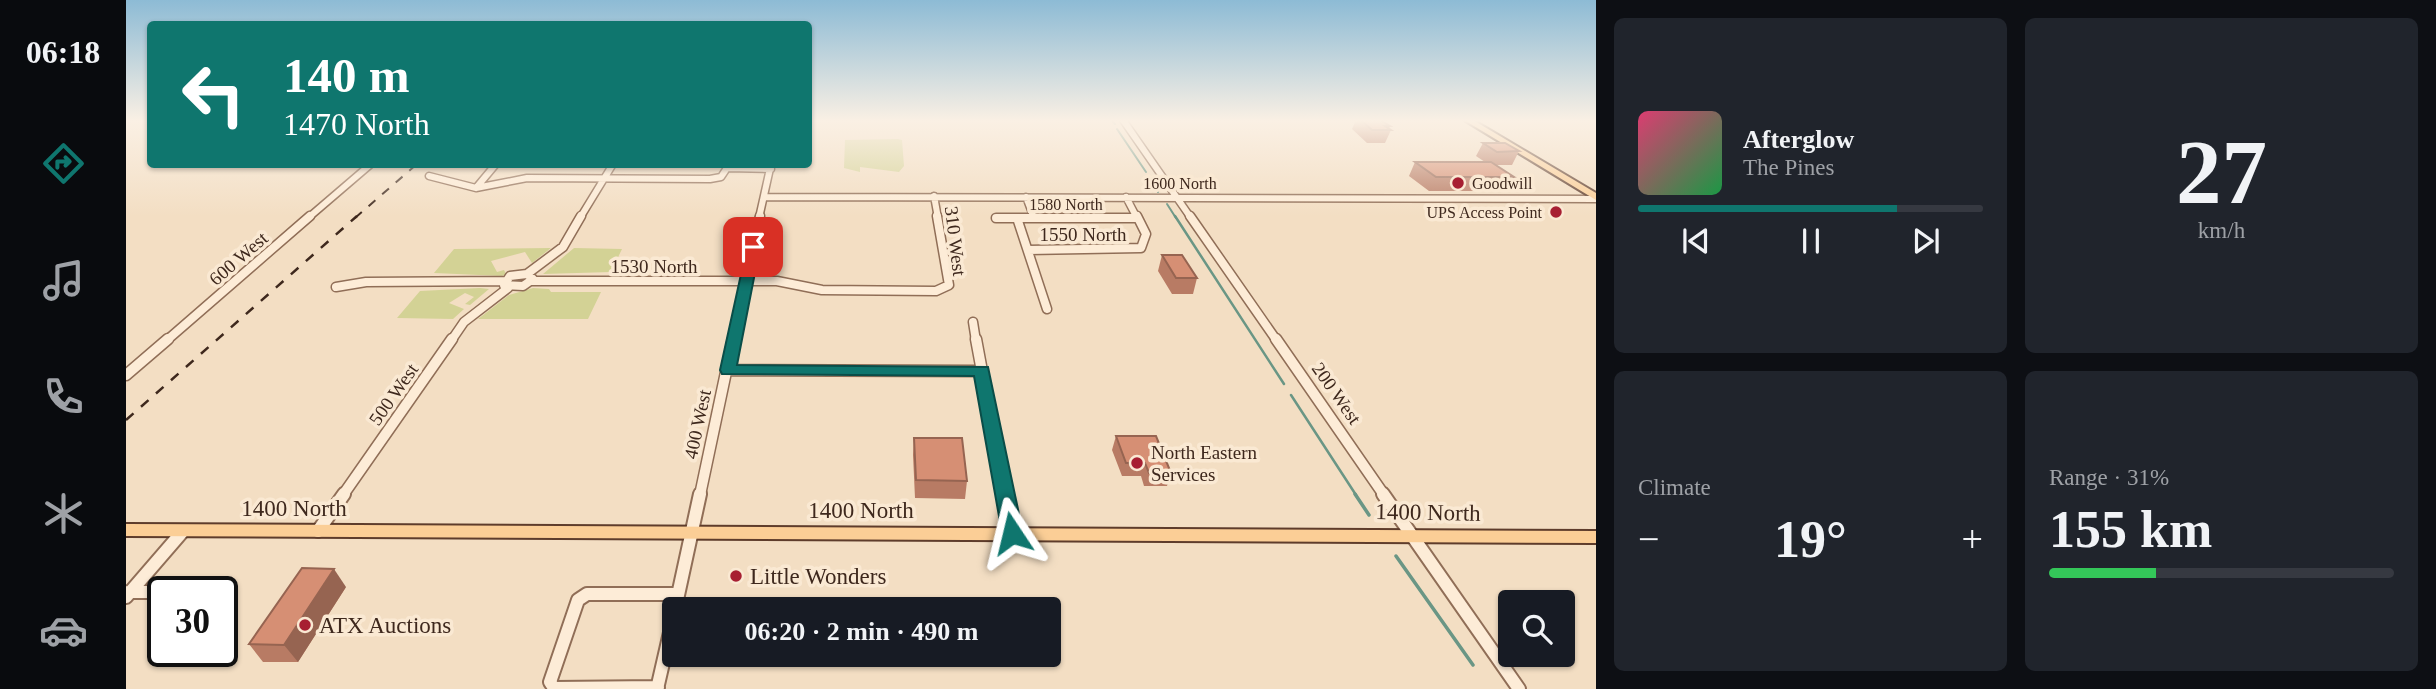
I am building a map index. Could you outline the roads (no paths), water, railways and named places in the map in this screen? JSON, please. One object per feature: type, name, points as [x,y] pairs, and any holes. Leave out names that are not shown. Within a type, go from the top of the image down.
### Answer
[{"type":"main road","points":[[1521,152],[1596,198]]},
{"type":"main road","name":"1400 North","points":[[126,530],[1596,537]]},
{"type":"street","name":"200 West","points":[[1145,152],[1519,689]]},
{"type":"street","name":"600 West","points":[[126,375],[366,168]]},
{"type":"street","points":[[476,188],[493,168]]},
{"type":"street","points":[[337,286],[366,282],[506,284],[522,287],[564,247],[611,168]]},
{"type":"street","points":[[429,176],[476,188],[527,178],[710,179],[721,177],[726,168]]},
{"type":"street","name":"400 West","points":[[677,597],[694,532],[771,168]]},
{"type":"street","name":"1600 North","points":[[764,197],[1596,198]]},
{"type":"street","name":"310 West","points":[[934,197],[949,285],[944,289]]},
{"type":"street","points":[[1026,197],[1034,218]]},
{"type":"street","points":[[1126,197],[1137,218]]},
{"type":"street","name":"1580 North","points":[[996,218],[1137,218]]},
{"type":"street","points":[[1017,218],[1047,309]]},
{"type":"street","name":"1550 North","points":[[1028,250],[1138,250],[1146,236],[1137,218]]},
{"type":"street","points":[[506,284],[515,275],[530,278]]},
{"type":"street","name":"1530 North","points":[[530,278],[777,281],[821,290],[944,289]]},
{"type":"street","name":"500 West","points":[[318,531],[464,322],[506,284]]},
{"type":"street","points":[[973,322],[1012,533]]},
{"type":"street","points":[[728,370],[982,371]]},
{"type":"street","points":[[127,594],[183,531]]},
{"type":"street","points":[[127,594],[147,593]]},
{"type":"street","points":[[663,667],[658,688],[554,688],[550,682],[578,600],[587,594],[678,594]]},
{"type":"waterway","points":[[1133,152],[1146,172]]},
{"type":"waterway","points":[[1149,178],[1158,192]]},
{"type":"waterway","points":[[1167,204],[1176,218]]},
{"type":"waterway","points":[[1175,216],[1284,384]]},
{"type":"waterway","points":[[1291,395],[1356,495]]},
{"type":"waterway","points":[[1355,494],[1369,515]]},
{"type":"waterway","points":[[1396,556],[1473,665]]},
{"type":"railway","points":[[355,218],[412,168]]},
{"type":"railway","points":[[126,420],[357,216]]},
{"type":"place","name":"Goodwill","points":[[1458,183]]},
{"type":"place","name":"UPS Access Point","points":[[1556,212]]},
{"type":"place","name":"North Eastern Services","points":[[1137,463]]},
{"type":"place","name":"Little Wonders","points":[[736,576]]},
{"type":"place","name":"ATX Auctions","points":[[305,625]]}]
